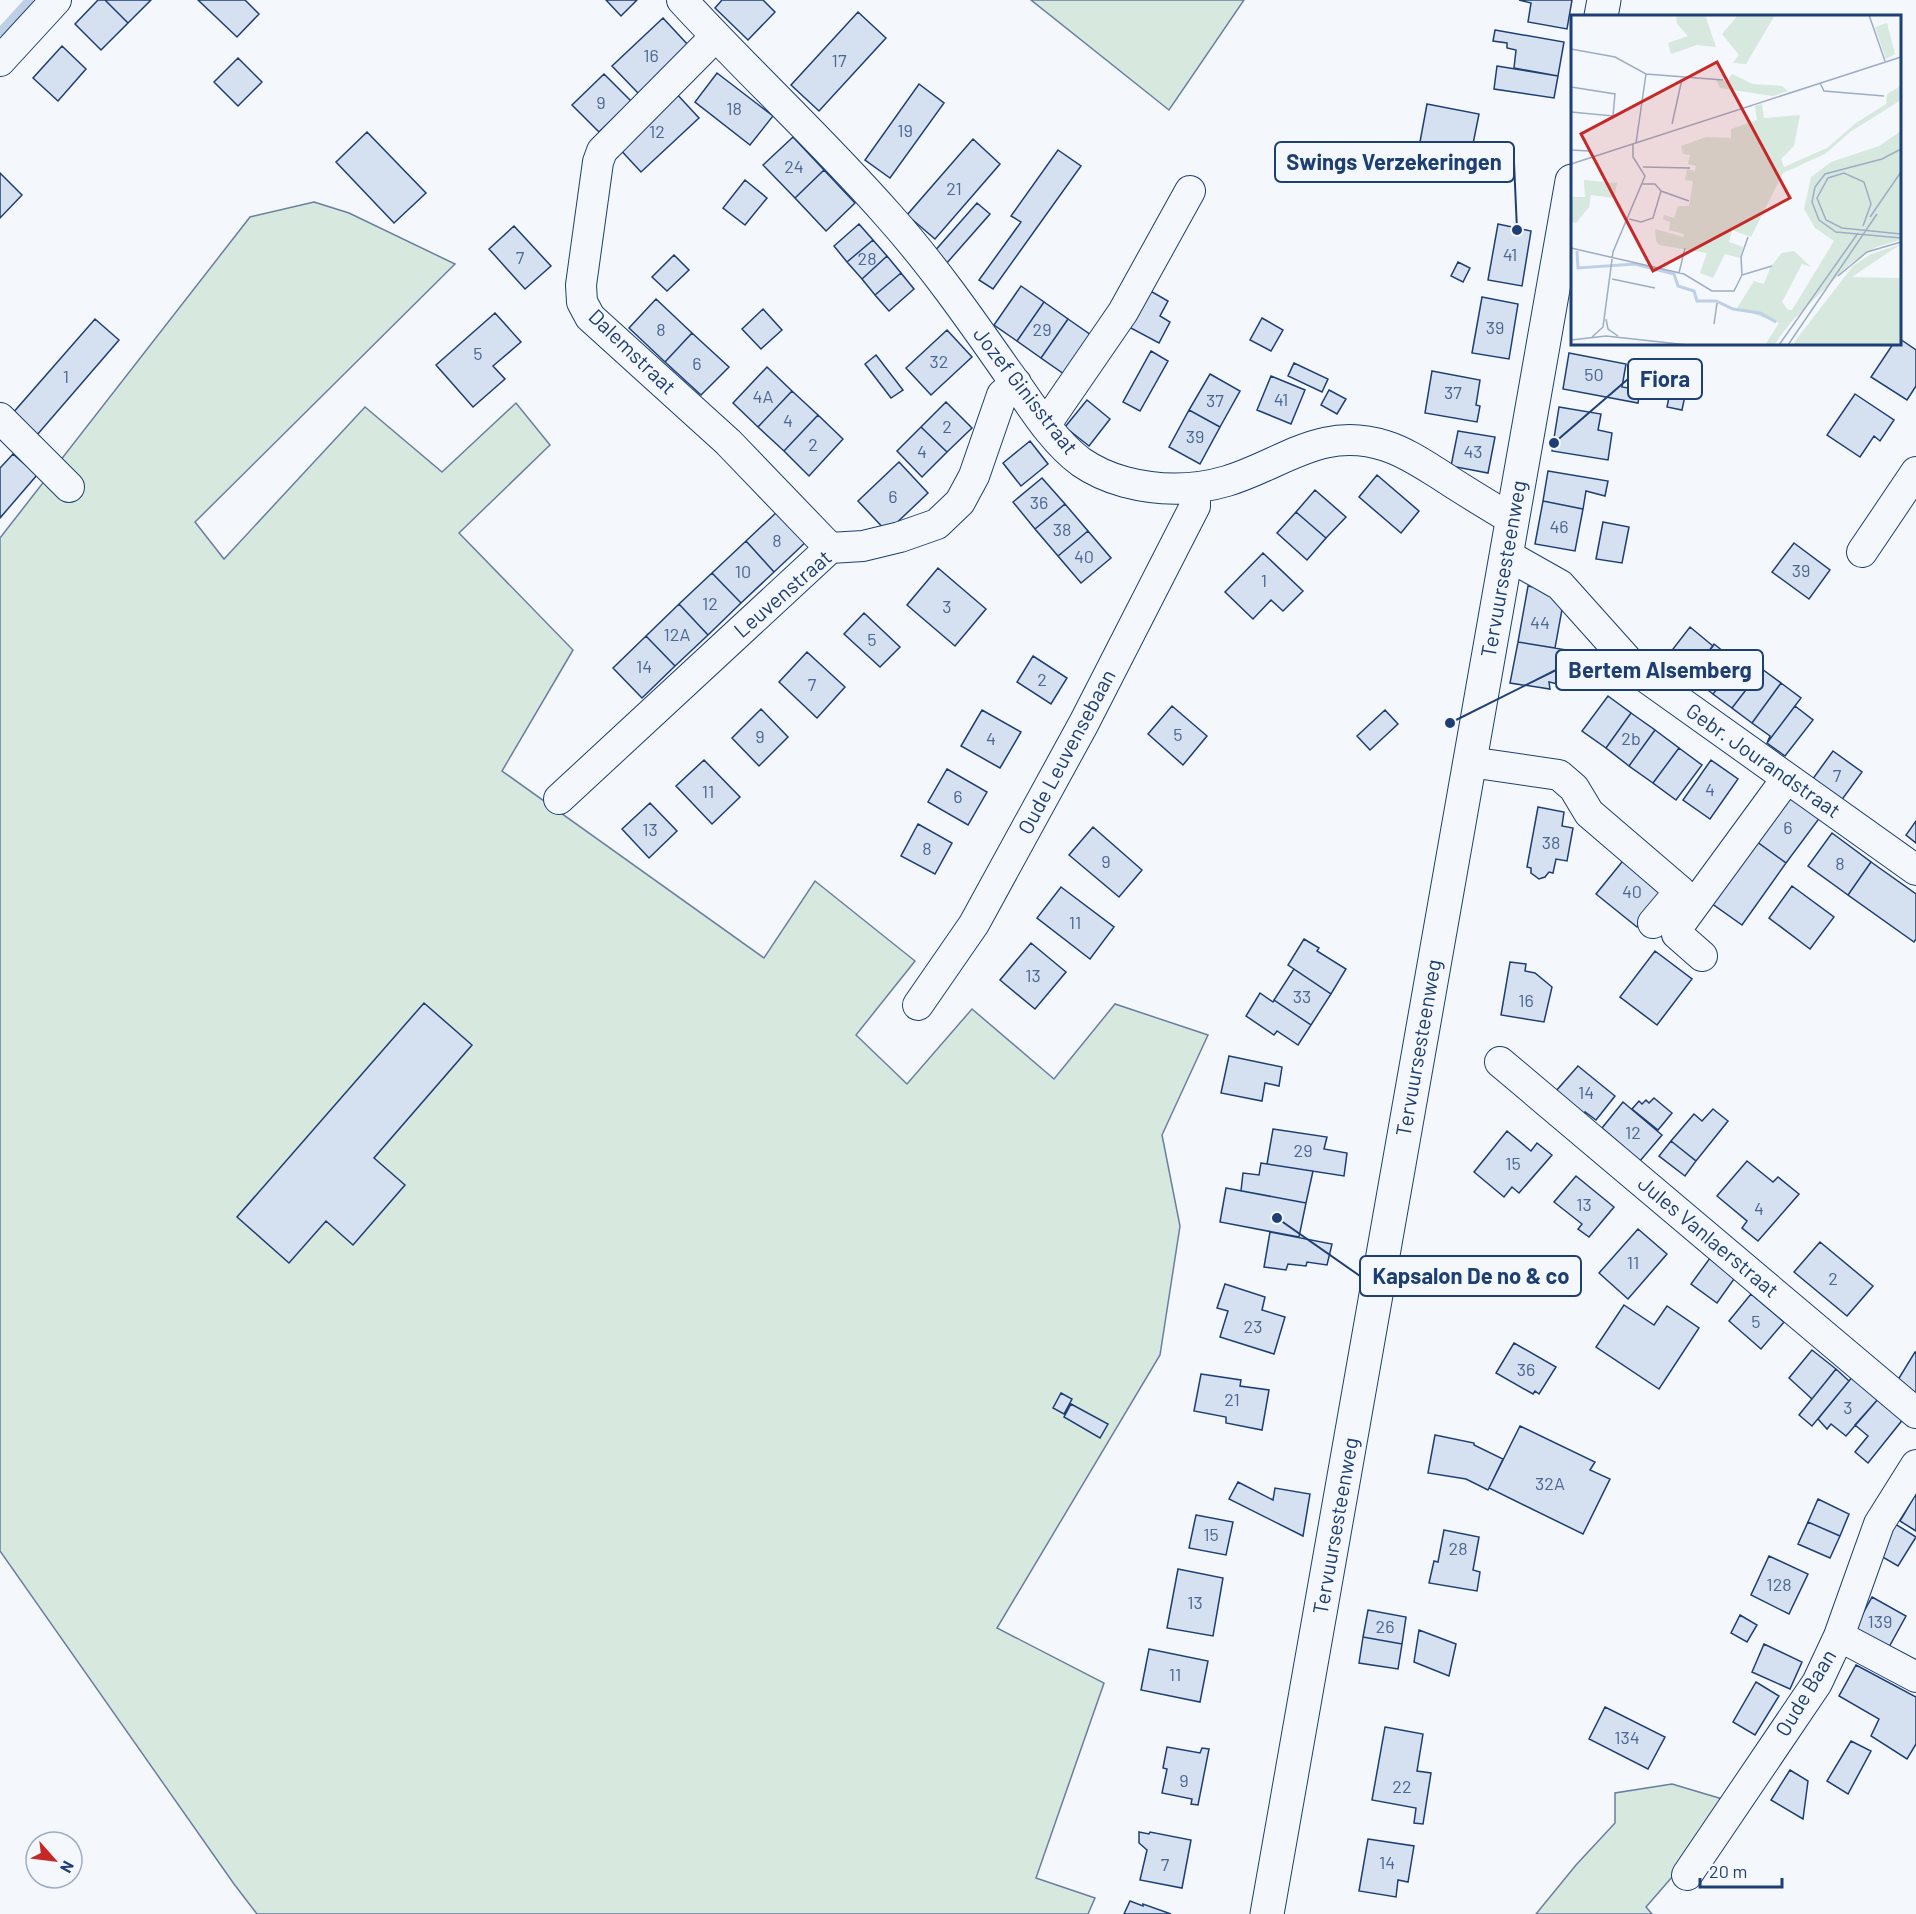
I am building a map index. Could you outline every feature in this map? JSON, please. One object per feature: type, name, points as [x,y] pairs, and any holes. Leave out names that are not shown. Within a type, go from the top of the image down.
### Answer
[{"type":"main road","points":[[1601,15],[1604,0]]},
{"type":"main road","name":"Tervuursesteenweg","points":[[1267,1914],[1571,187]]},
{"type":"street","points":[[0,61],[56,0]]},
{"type":"street","name":"Jozef Ginisstraat","points":[[682,0],[849,171],[891,218],[1046,424],[1081,462],[1103,474],[1126,482],[1161,489],[1195,488],[1228,480],[1307,447],[1337,441],[1359,441],[1386,446],[1419,462],[1513,520]]},
{"type":"street","name":"Dalemstraat","points":[[716,36],[602,151],[598,162],[581,285],[582,302],[590,317],[728,442],[830,548]]},
{"type":"street","points":[[1046,424],[1123,312],[1190,191]]},
{"type":"street","name":"Leuvenstraat","points":[[559,799],[830,548],[863,546],[900,537],[936,524],[960,502],[974,476],[1002,395],[1016,383]]},
{"type":"street","points":[[0,418],[69,487]]},
{"type":"street","points":[[1862,552],[1916,472]]},
{"type":"street","name":"Oude Leuvensebaan","points":[[918,1005],[974,924],[1084,723],[1195,506],[1195,488]]},
{"type":"street","name":"Gebr. Jourandstraat","points":[[1507,555],[1560,585],[1636,670],[1916,870]]},
{"type":"street","points":[[1470,762],[1559,775],[1575,788],[1589,813],[1680,891],[1653,923]]},
{"type":"street","points":[[1702,956],[1677,934],[1678,927],[1787,778]]},
{"type":"street","name":"Jules Vanlaerstraat","points":[[1500,1062],[1916,1413]]},
{"type":"street","name":"Oude Baan","points":[[1687,1875],[1817,1683],[1839,1636],[1879,1524],[1916,1465]]},
{"type":"street","points":[[1839,1636],[1916,1677]]},
{"type":"shaded area","points":[[1031,0],[1244,0],[1169,110]]},
{"type":"shaded area","points":[[314,202],[349,213],[455,264],[195,522],[224,559],[365,407],[442,472],[516,403],[550,445],[459,533],[573,650],[502,771],[764,958],[815,881],[915,961],[856,1035],[907,1084],[972,1009],[1054,1079],[1115,1004],[1208,1035],[1162,1135],[1180,1226],[1160,1355],[997,1628],[1104,1683],[1036,1878],[1095,1898],[1088,1914],[257,1914],[0,1551],[0,538],[250,217]]},
{"type":"shaded area","points":[[1672,1784],[1729,1801],[1699,1846],[1646,1907],[1652,1914],[1536,1914],[1576,1865],[1615,1823],[1615,1793]]},
{"type":"building","points":[[98,0],[105,0],[128,23],[101,50],[75,24]]},
{"type":"building","points":[[105,0],[151,0],[128,23]]},
{"type":"building","points":[[198,0],[245,0],[259,14],[237,37]]},
{"type":"building","points":[[606,0],[637,0],[621,16]]},
{"type":"building","points":[[722,0],[763,0],[775,12],[748,40],[715,8]]},
{"type":"building","points":[[1519,0],[1572,0],[1567,29],[1528,22],[1531,3]]},
{"type":"building","points":[[858,12],[886,38],[819,111],[791,85]]},
{"type":"building","points":[[663,18],[689,46],[639,94],[612,66]]},
{"type":"building","points":[[1495,30],[1564,42],[1558,76],[1514,68],[1516,50],[1507,48],[1507,43],[1493,41]]},
{"type":"building","points":[[62,46],[86,69],[58,101],[33,78]]},
{"type":"building","points":[[238,58],[262,82],[238,106],[214,82]]},
{"type":"building","points":[[1497,66],[1558,76],[1554,98],[1494,89]]},
{"type":"building","points":[[717,73],[773,116],[750,145],[695,102]]},
{"type":"building","points":[[604,74],[631,101],[599,132],[572,105]]},
{"type":"building","points":[[919,84],[944,103],[890,178],[865,160]]},
{"type":"building","points":[[674,91],[699,118],[641,172],[616,145]]},
{"type":"building","points":[[1427,104],[1479,114],[1472,149],[1456,146],[1451,176],[1415,169]]},
{"type":"building","points":[[367,132],[426,193],[394,223],[336,162]]},
{"type":"building","points":[[793,137],[824,170],[795,198],[763,165]]},
{"type":"building","points":[[973,139],[1000,164],[935,239],[907,215]]},
{"type":"building","points":[[1058,150],[1081,166],[993,289],[979,280],[1021,222],[1011,216]]},
{"type":"building","points":[[824,170],[855,203],[826,231],[795,198]]},
{"type":"building","points":[[0,173],[22,195],[0,218]]},
{"type":"building","points":[[745,180],[767,198],[745,225],[723,208]]},
{"type":"building","points":[[977,203],[990,214],[946,264],[933,253]]},
{"type":"building","points":[[859,224],[873,240],[847,262],[834,246]]},
{"type":"building","points":[[1498,224],[1531,231],[1522,286],[1488,280]]},
{"type":"building","points":[[514,226],[551,266],[525,289],[489,249]]},
{"type":"building","points":[[873,240],[887,256],[862,279],[847,262]]},
{"type":"building","points":[[674,255],[689,270],[667,291],[652,277]]},
{"type":"building","points":[[887,256],[901,273],[875,295],[862,279]]},
{"type":"building","points":[[1458,262],[1470,268],[1463,282],[1451,276]]},
{"type":"building","points":[[901,273],[914,289],[889,311],[875,295]]},
{"type":"building","points":[[1021,286],[1044,302],[1017,341],[994,325]]},
{"type":"building","points":[[1147,289],[1168,301],[1160,316],[1170,322],[1159,343],[1127,326]]},
{"type":"building","points":[[1482,297],[1518,304],[1509,359],[1472,353]]},
{"type":"building","points":[[656,299],[692,333],[665,362],[629,328]]},
{"type":"building","points":[[1044,302],[1068,319],[1041,358],[1017,341]]},
{"type":"building","points":[[763,309],[782,330],[761,349],[742,329]]},
{"type":"building","points":[[495,313],[521,342],[493,366],[505,379],[473,407],[436,365]]},
{"type":"building","points":[[1262,318],[1283,330],[1271,351],[1250,340]]},
{"type":"building","points":[[95,319],[119,340],[37,435],[12,414]]},
{"type":"building","points":[[1068,319],[1091,335],[1064,374],[1041,358]]},
{"type":"building","points":[[947,330],[972,357],[931,395],[906,368]]},
{"type":"building","points":[[692,333],[729,367],[701,395],[665,362]]},
{"type":"building","points":[[1901,340],[1916,350],[1916,386],[1907,400],[1871,377],[1892,345],[1901,345]]},
{"type":"building","points":[[1151,351],[1168,361],[1140,411],[1123,402]]},
{"type":"building","points":[[1569,353],[1626,364],[1622,387],[1640,390],[1638,403],[1563,389]]},
{"type":"building","points":[[876,355],[903,390],[891,398],[865,364]]},
{"type":"building","points":[[1294,363],[1328,379],[1322,392],[1288,376]]},
{"type":"building","points":[[767,367],[792,391],[758,427],[733,403]]},
{"type":"building","points":[[1675,368],[1690,371],[1682,410],[1667,407]]},
{"type":"building","points":[[1432,371],[1480,380],[1476,405],[1480,406],[1477,422],[1425,413]]},
{"type":"building","points":[[1210,374],[1240,391],[1220,427],[1189,410]]},
{"type":"building","points":[[1271,376],[1305,390],[1291,424],[1257,410]]},
{"type":"building","points":[[1329,390],[1346,399],[1337,414],[1321,405]]},
{"type":"building","points":[[792,391],[818,415],[784,451],[758,427]]},
{"type":"building","points":[[1855,394],[1894,420],[1880,441],[1874,436],[1860,457],[1827,435]]},
{"type":"building","points":[[1087,400],[1110,419],[1089,446],[1065,427]]},
{"type":"building","points":[[946,402],[972,428],[947,452],[921,427]]},
{"type":"building","points":[[1559,407],[1601,414],[1598,430],[1612,433],[1608,460],[1552,451]]},
{"type":"building","points":[[1189,410],[1220,427],[1200,464],[1169,447]]},
{"type":"building","points":[[818,415],[843,439],[809,476],[784,451]]},
{"type":"building","points":[[921,427],[947,452],[922,477],[897,451]]},
{"type":"building","points":[[1458,431],[1495,437],[1488,473],[1451,466]]},
{"type":"building","points":[[1030,441],[1048,464],[1021,486],[1003,463]]},
{"type":"building","points":[[13,454],[37,475],[0,518],[0,468]]},
{"type":"building","points":[[899,462],[928,493],[887,532],[858,501]]},
{"type":"building","points":[[1548,471],[1608,481],[1605,496],[1586,491],[1583,509],[1543,501]]},
{"type":"building","points":[[1377,475],[1419,511],[1401,533],[1359,497]]},
{"type":"building","points":[[1042,478],[1065,504],[1035,529],[1013,502]]},
{"type":"building","points":[[1315,490],[1346,517],[1326,538],[1296,512]]},
{"type":"building","points":[[1543,501],[1583,509],[1575,551],[1535,544]]},
{"type":"building","points":[[1065,504],[1088,531],[1058,556],[1035,529]]},
{"type":"building","points":[[779,510],[808,540],[774,572],[746,541]]},
{"type":"building","points":[[1296,512],[1326,538],[1307,560],[1277,533]]},
{"type":"building","points":[[1603,522],[1629,527],[1622,563],[1596,559]]},
{"type":"building","points":[[1088,531],[1111,558],[1081,583],[1058,556]]},
{"type":"building","points":[[746,541],[774,572],[741,603],[712,573]]},
{"type":"building","points":[[1794,543],[1830,570],[1809,599],[1772,572]]},
{"type":"building","points":[[1263,553],[1303,591],[1283,611],[1271,600],[1253,619],[1225,592]]},
{"type":"building","points":[[938,568],[986,609],[955,646],[907,605]]},
{"type":"building","points":[[712,573],[741,603],[708,635],[679,604]]},
{"type":"building","points":[[1528,586],[1550,590],[1563,604],[1555,648],[1518,642]]},
{"type":"building","points":[[679,604],[708,635],[675,666],[646,636]]},
{"type":"building","points":[[864,613],[900,647],[880,667],[844,634]]},
{"type":"building","points":[[1690,627],[1713,646],[1690,676],[1666,658]]},
{"type":"building","points":[[646,636],[675,666],[642,698],[613,668]]},
{"type":"building","points":[[1518,642],[1573,651],[1567,686],[1549,682],[1550,689],[1510,683]]},
{"type":"building","points":[[1714,644],[1738,663],[1713,694],[1690,676]]},
{"type":"building","points":[[807,652],[845,687],[817,718],[779,682]]},
{"type":"building","points":[[1743,655],[1762,669],[1732,708],[1713,694]]},
{"type":"building","points":[[1033,656],[1067,678],[1051,704],[1017,682]]},
{"type":"building","points":[[1762,669],[1781,683],[1752,723],[1732,708]]},
{"type":"building","points":[[1781,683],[1801,698],[1767,743],[1770,736],[1752,723]]},
{"type":"building","points":[[1608,696],[1631,713],[1606,748],[1582,731]]},
{"type":"building","points":[[1172,706],[1207,736],[1183,765],[1148,734]]},
{"type":"building","points":[[1795,706],[1813,720],[1785,756],[1767,743]]},
{"type":"building","points":[[761,709],[788,737],[759,766],[732,738]]},
{"type":"building","points":[[982,710],[1021,732],[1000,768],[961,746]]},
{"type":"building","points":[[1385,710],[1398,724],[1370,750],[1357,736]]},
{"type":"building","points":[[1631,713],[1655,730],[1629,766],[1606,748]]},
{"type":"building","points":[[1655,730],[1679,748],[1653,783],[1629,766]]},
{"type":"building","points":[[1679,748],[1702,765],[1676,800],[1653,783]]},
{"type":"building","points":[[1833,751],[1862,772],[1841,801],[1812,780]]},
{"type":"building","points":[[704,760],[740,797],[712,824],[676,786]]},
{"type":"building","points":[[1711,760],[1738,779],[1710,819],[1683,800]]},
{"type":"building","points":[[947,769],[987,792],[968,825],[928,802]]},
{"type":"building","points":[[1791,794],[1821,816],[1786,863],[1756,841]]},
{"type":"building","points":[[650,803],[677,831],[649,858],[622,829]]},
{"type":"building","points":[[1538,807],[1564,812],[1562,826],[1573,828],[1567,861],[1556,859],[1553,873],[1549,872],[1545,877],[1539,879],[1531,873],[1531,868],[1527,867]]},
{"type":"building","points":[[1916,821],[1916,843],[1906,835]]},
{"type":"building","points":[[918,824],[952,843],[935,874],[901,856]]},
{"type":"building","points":[[1093,827],[1142,870],[1119,897],[1069,855]]},
{"type":"building","points":[[1832,833],[1871,862],[1848,895],[1808,866]]},
{"type":"building","points":[[1756,841],[1786,863],[1742,925],[1711,903]]},
{"type":"building","points":[[1626,857],[1667,891],[1637,927],[1596,894]]},
{"type":"building","points":[[1871,862],[1916,894],[1916,939],[1914,942],[1848,895]]},
{"type":"building","points":[[1792,886],[1834,917],[1810,949],[1769,918]]},
{"type":"building","points":[[1061,887],[1114,927],[1090,959],[1037,918]]},
{"type":"building","points":[[1304,939],[1319,948],[1317,951],[1346,969],[1331,994],[1288,965]]},
{"type":"building","points":[[1031,943],[1066,972],[1035,1009],[1000,980]]},
{"type":"building","points":[[1655,951],[1692,979],[1657,1025],[1620,997]]},
{"type":"building","points":[[1510,962],[1526,964],[1525,971],[1535,973],[1552,987],[1544,1022],[1501,1015]]},
{"type":"building","points":[[1294,969],[1331,994],[1311,1025],[1274,1000]]},
{"type":"building","points":[[1260,993],[1311,1025],[1298,1045],[1277,1031],[1274,1035],[1246,1016]]},
{"type":"building","points":[[424,1003],[472,1045],[374,1158],[405,1185],[353,1245],[326,1221],[289,1263],[237,1217]]},
{"type":"building","points":[[1229,1056],[1282,1067],[1279,1086],[1265,1083],[1262,1101],[1221,1093]]},
{"type":"building","points":[[1578,1066],[1615,1096],[1596,1120],[1585,1112],[1584,1114],[1556,1091]]},
{"type":"building","points":[[1654,1098],[1672,1113],[1658,1130],[1632,1109],[1639,1101],[1642,1104],[1646,1100],[1649,1103]]},
{"type":"building","points":[[1623,1102],[1662,1135],[1640,1161],[1602,1128]]},
{"type":"building","points":[[1713,1109],[1728,1121],[1696,1161],[1671,1141],[1694,1114],[1702,1121]]},
{"type":"building","points":[[1273,1129],[1327,1137],[1324,1149],[1347,1153],[1344,1176],[1267,1164]]},
{"type":"building","points":[[1507,1131],[1531,1151],[1537,1143],[1552,1155],[1519,1193],[1512,1187],[1504,1197],[1474,1172]]},
{"type":"building","points":[[1671,1141],[1696,1161],[1685,1176],[1659,1156]]},
{"type":"building","points":[[1747,1161],[1773,1182],[1778,1177],[1799,1194],[1758,1241],[1742,1228],[1747,1221],[1717,1196]]},
{"type":"building","points":[[1261,1163],[1313,1171],[1306,1203],[1241,1191],[1243,1173],[1259,1175]]},
{"type":"building","points":[[1576,1176],[1614,1207],[1589,1237],[1578,1229],[1582,1224],[1554,1202]]},
{"type":"building","points":[[1226,1188],[1306,1203],[1299,1237],[1220,1222]]},
{"type":"building","points":[[1638,1229],[1667,1254],[1628,1299],[1599,1273]]},
{"type":"building","points":[[1270,1232],[1332,1244],[1327,1265],[1307,1262],[1306,1266],[1288,1264],[1286,1270],[1264,1267]]},
{"type":"building","points":[[1820,1242],[1873,1286],[1847,1316],[1794,1272]]},
{"type":"building","points":[[1713,1254],[1739,1272],[1717,1303],[1691,1284]]},
{"type":"building","points":[[1225,1284],[1265,1297],[1262,1310],[1285,1317],[1274,1354],[1220,1337],[1228,1311],[1217,1308]]},
{"type":"building","points":[[1751,1294],[1784,1322],[1761,1349],[1729,1321]]},
{"type":"building","points":[[1624,1305],[1654,1325],[1667,1306],[1699,1328],[1659,1389],[1596,1347]]},
{"type":"building","points":[[1514,1343],[1556,1367],[1539,1394],[1535,1391],[1533,1394],[1496,1373]]},
{"type":"building","points":[[1812,1350],[1836,1369],[1812,1399],[1789,1378]]},
{"type":"building","points":[[1916,1352],[1916,1394],[1896,1383]]},
{"type":"building","points":[[1836,1369],[1849,1381],[1812,1426],[1799,1415]]},
{"type":"building","points":[[1201,1374],[1241,1380],[1240,1386],[1269,1390],[1262,1430],[1226,1423],[1226,1417],[1194,1411]]},
{"type":"building","points":[[1853,1376],[1879,1398],[1846,1436],[1831,1424],[1827,1429],[1818,1419]]},
{"type":"building","points":[[1061,1393],[1072,1399],[1064,1414],[1053,1408]]},
{"type":"building","points":[[1879,1398],[1904,1418],[1868,1463],[1855,1452],[1868,1436],[1855,1425]]},
{"type":"building","points":[[1071,1404],[1108,1424],[1100,1438],[1064,1417]]},
{"type":"building","points":[[1520,1426],[1595,1462],[1590,1470],[1610,1479],[1583,1534],[1489,1488]]},
{"type":"building","points":[[1435,1435],[1474,1443],[1503,1459],[1488,1490],[1466,1479],[1428,1473]]},
{"type":"building","points":[[1238,1482],[1273,1500],[1275,1488],[1310,1494],[1303,1536],[1229,1499]]},
{"type":"building","points":[[1916,1494],[1916,1531],[1900,1521]]},
{"type":"building","points":[[1818,1499],[1849,1514],[1840,1536],[1808,1522]]},
{"type":"building","points":[[1196,1515],[1233,1522],[1226,1555],[1189,1548]]},
{"type":"building","points":[[1808,1522],[1840,1536],[1830,1558],[1798,1544]]},
{"type":"building","points":[[1892,1522],[1916,1537],[1898,1566],[1874,1552]]},
{"type":"building","points":[[1444,1530],[1479,1537],[1473,1570],[1480,1572],[1477,1591],[1429,1583],[1434,1561],[1438,1562]]},
{"type":"building","points":[[1769,1556],[1808,1574],[1789,1614],[1751,1595]]},
{"type":"building","points":[[1178,1569],[1223,1578],[1213,1636],[1167,1628]]},
{"type":"building","points":[[1872,1597],[1906,1616],[1889,1647],[1855,1628]]},
{"type":"building","points":[[1368,1610],[1406,1617],[1402,1644],[1363,1637]]},
{"type":"building","points":[[1740,1615],[1757,1625],[1747,1642],[1731,1633]]},
{"type":"building","points":[[1419,1630],[1456,1644],[1449,1676],[1414,1662]]},
{"type":"building","points":[[1363,1637],[1402,1644],[1398,1669],[1359,1663]]},
{"type":"building","points":[[1764,1644],[1802,1662],[1790,1689],[1752,1672]]},
{"type":"building","points":[[1149,1649],[1208,1661],[1200,1702],[1141,1690]]},
{"type":"building","points":[[1856,1665],[1916,1697],[1916,1744],[1907,1759],[1871,1736],[1879,1719],[1839,1696]]},
{"type":"building","points":[[1756,1682],[1779,1696],[1755,1735],[1733,1722]]},
{"type":"building","points":[[1605,1707],[1665,1737],[1648,1769],[1589,1739]]},
{"type":"building","points":[[1385,1727],[1423,1734],[1417,1771],[1431,1773],[1423,1824],[1414,1823],[1416,1808],[1372,1800]]},
{"type":"building","points":[[1851,1741],[1871,1751],[1848,1794],[1827,1781]]},
{"type":"building","points":[[1167,1747],[1200,1753],[1202,1748],[1209,1749],[1198,1805],[1191,1804],[1192,1799],[1162,1793],[1167,1769],[1163,1768]]},
{"type":"building","points":[[1790,1770],[1808,1781],[1803,1819],[1771,1800]]},
{"type":"building","points":[[1139,1832],[1191,1840],[1182,1888],[1140,1880],[1147,1850],[1139,1843]]},
{"type":"building","points":[[1368,1839],[1414,1846],[1408,1882],[1398,1880],[1396,1897],[1359,1891]]},
{"type":"building","points":[[1130,1901],[1143,1906],[1143,1904],[1171,1914],[1124,1914]]},
{"type":"waterway","points":[[0,32],[29,0]]},
{"type":"place","name":"Swings Verzekeringen","points":[[1517,230]]},
{"type":"place","name":"Fiora","points":[[1554,443]]},
{"type":"place","name":"Bertem Alsemberg","points":[[1450,723]]},
{"type":"place","name":"Kapsalon De no & co","points":[[1277,1218]]}]
